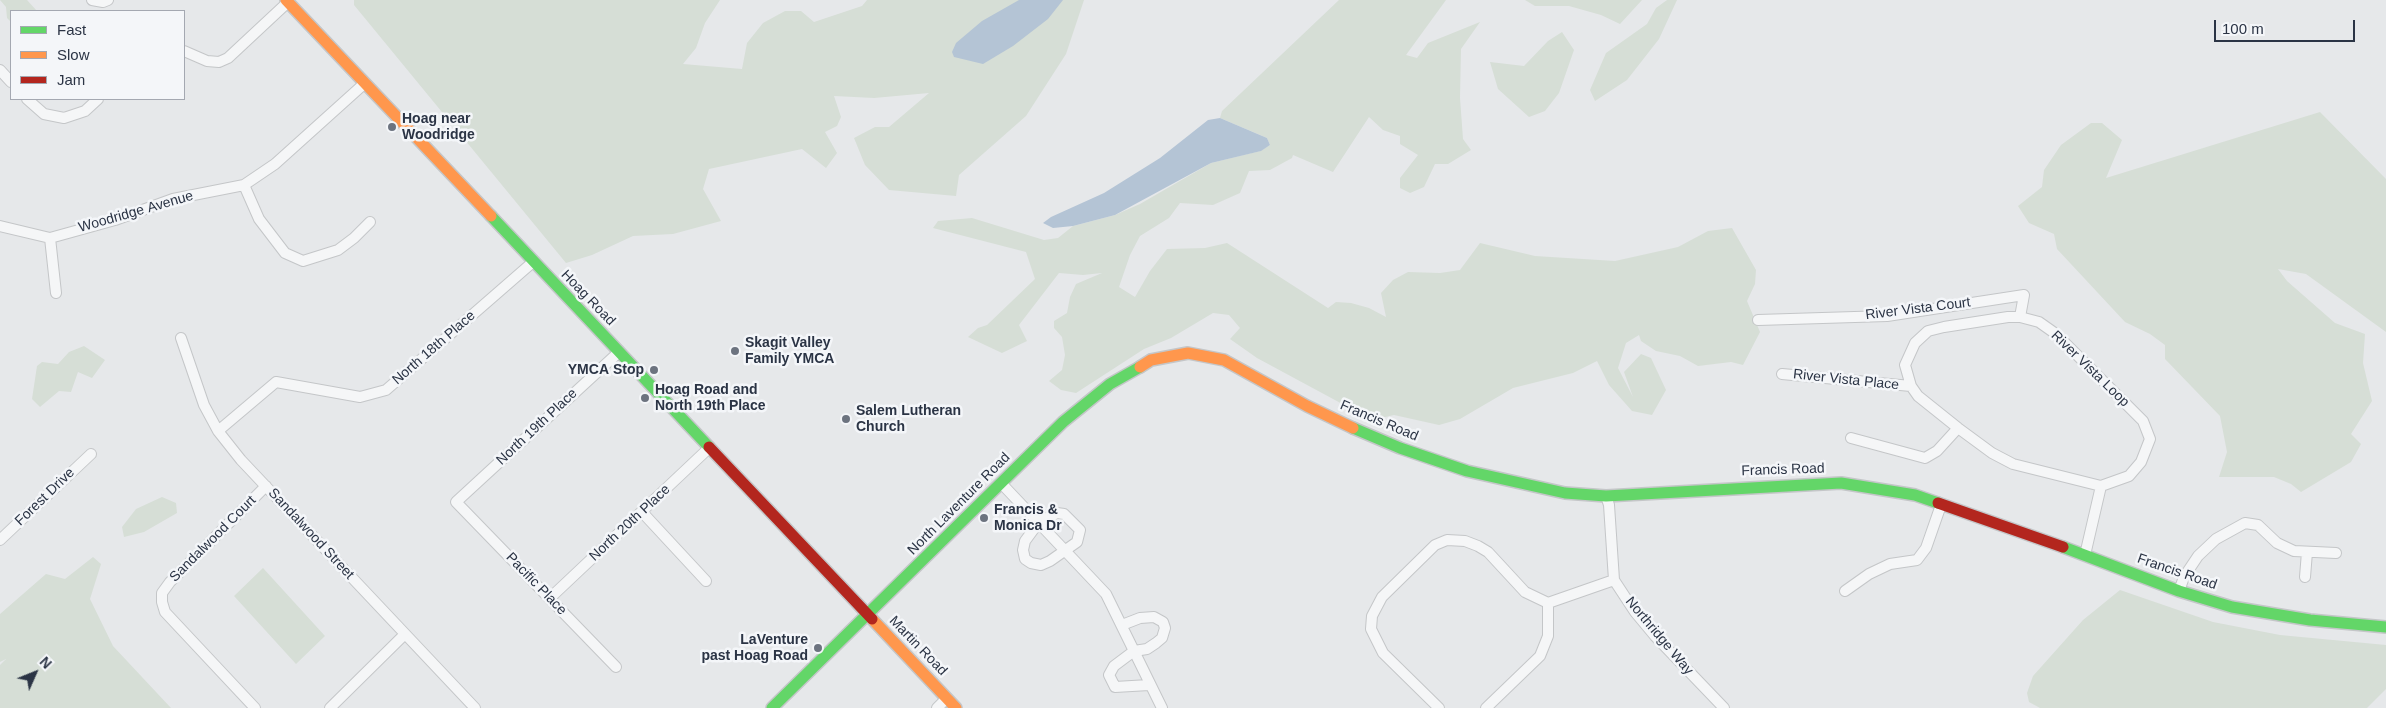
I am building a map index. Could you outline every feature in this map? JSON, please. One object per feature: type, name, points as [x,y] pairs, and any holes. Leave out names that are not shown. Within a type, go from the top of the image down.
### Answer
[{"type":"street","points":[[92,0],[103,2],[108,0]]},
{"type":"street","points":[[185,51],[207,61],[219,62],[228,58],[287,1]]},
{"type":"street","name":"Hoag Road","points":[[287,1],[868,615]]},
{"type":"street","points":[[0,70],[10,81]]},
{"type":"street","name":"Woodridge Avenue","points":[[0,226],[50,238],[115,220],[173,198],[244,185],[275,164],[365,83]]},
{"type":"street","points":[[28,100],[44,114],[64,118],[85,111],[97,100]]},
{"type":"street","points":[[244,185],[259,219],[284,253],[303,261],[338,250],[354,238],[370,222]]},
{"type":"street","points":[[50,238],[56,293]]},
{"type":"street","name":"North 18th Place","points":[[218,431],[276,382],[360,397],[386,390],[533,262]]},
{"type":"street","name":"River Vista Court","points":[[1758,320],[1887,316],[2024,295],[2020,317]]},
{"type":"street","name":"River Vista Loop","points":[[1911,386],[1905,365],[1915,343],[1928,331],[1944,326],[2020,317],[2039,322],[2056,334],[2142,421],[2150,439],[2141,462],[2129,476],[2101,486]]},
{"type":"street","name":"Sandalwood Street","points":[[181,338],[204,405],[218,431],[241,460],[475,708]]},
{"type":"street","name":"North 19th Place","points":[[456,502],[619,352]]},
{"type":"street","name":"North Laventure Road","points":[[772,708],[1063,422],[1110,384],[1151,360],[1188,353]]},
{"type":"street","name":"Francis Road","points":[[1188,353],[1224,360],[1258,377],[1307,406],[1353,428],[1400,448],[1467,471],[1565,493],[1606,496],[1841,483],[1915,495],[2085,555],[2179,591],[2232,607],[2310,620],[2386,627]]},
{"type":"street","name":"River Vista Place","points":[[1782,374],[1911,386]]},
{"type":"street","points":[[1911,386],[1918,396],[1992,453],[2013,464],[2101,486],[2085,555]]},
{"type":"street","points":[[1851,438],[1925,458],[1937,451],[1958,428]]},
{"type":"street","name":"North 20th Place","points":[[550,598],[709,448]]},
{"type":"street","name":"Forest Drive","points":[[0,540],[91,454]]},
{"type":"street","points":[[1001,483],[1106,594],[1149,685],[1162,708]]},
{"type":"street","name":"Sandalwood Court","points":[[256,708],[166,612],[162,602],[162,594],[170,582],[266,486]]},
{"type":"street","name":"Northridge Way","points":[[1606,496],[1609,505],[1614,580],[1635,612],[1655,636],[1724,708]]},
{"type":"street","name":"Pacific Place","points":[[456,502],[616,667]]},
{"type":"street","points":[[1846,591],[1869,574],[1890,564],[1917,560],[1926,548],[1941,505]]},
{"type":"street","points":[[642,512],[706,581]]},
{"type":"street","points":[[1057,514],[1064,514],[1080,530],[1077,542],[1041,565],[1031,563],[1025,559],[1022,550],[1025,541],[1039,522],[1057,514]]},
{"type":"street","points":[[2179,591],[2184,577],[2198,556],[2216,539],[2245,523],[2258,525],[2286,548],[2307,552],[2336,553]]},
{"type":"street","points":[[1439,708],[1383,653],[1370,629],[1372,616],[1382,597],[1435,545],[1448,540],[1471,544],[1488,552],[1525,592],[1548,603],[1614,580]]},
{"type":"street","points":[[2305,577],[2307,552]]},
{"type":"street","points":[[1486,708],[1540,656],[1548,636],[1548,603]]},
{"type":"street","name":"Martin Road","points":[[868,615],[956,708]]},
{"type":"street","points":[[1122,625],[1140,618],[1154,617],[1163,622],[1165,628],[1162,638],[1147,649],[1134,651],[1114,666],[1109,675],[1115,687],[1149,685]]},
{"type":"street","points":[[330,708],[405,634]]},
{"type":"street","points":[[937,708],[947,698]]},
{"type":"shaded area","points":[[0,0],[27,0],[36,10],[10,10],[10,21],[7,18],[6,7]]},
{"type":"shaded area","points":[[354,0],[720,0],[705,23],[696,48],[683,64],[742,69],[747,43],[763,23],[785,11],[801,11],[814,22],[862,6],[867,0],[1084,0],[1066,54],[1026,116],[959,175],[956,196],[889,190],[865,165],[854,138],[875,127],[889,127],[929,93],[874,98],[834,96],[841,117],[837,126],[825,132],[837,153],[826,168],[802,149],[709,169],[703,189],[721,221],[673,234],[633,236],[592,255],[566,263],[354,5]]},
{"type":"shaded area","points":[[1339,0],[1446,0],[1406,55],[1417,58],[1428,43],[1480,22],[1461,49],[1460,98],[1463,139],[1471,150],[1448,164],[1435,164],[1424,187],[1410,193],[1400,188],[1400,178],[1418,155],[1400,144],[1400,136],[1383,130],[1369,117],[1333,172],[1293,155],[1292,158],[1270,170],[1249,171],[1240,193],[1213,205],[1180,203],[1169,218],[1140,236],[1130,255],[1119,287],[1135,297],[1150,271],[1167,249],[1205,248],[1227,243],[1328,308],[1336,302],[1351,303],[1369,308],[1386,317],[1381,293],[1393,280],[1408,272],[1440,273],[1460,270],[1480,243],[1535,256],[1615,261],[1678,247],[1708,231],[1732,228],[1756,270],[1755,284],[1747,301],[1760,332],[1743,365],[1731,362],[1698,366],[1680,356],[1656,351],[1641,341],[1639,335],[1626,343],[1618,368],[1633,397],[1624,372],[1641,354],[1651,358],[1666,390],[1652,415],[1632,411],[1609,385],[1597,361],[1573,373],[1513,388],[1460,419],[1439,425],[1394,415],[1372,420],[1257,358],[1230,339],[1240,328],[1229,315],[1213,313],[1171,338],[1144,349],[1076,393],[1061,390],[1049,381],[1062,370],[1065,355],[1062,337],[1054,328],[1054,321],[1067,313],[1070,297],[1076,284],[1102,273],[1083,275],[1059,273],[1019,325],[1027,341],[1002,353],[968,337],[978,328],[987,325],[1035,279],[1026,252],[933,228],[938,221],[972,218],[1044,240],[1058,238],[1073,226],[1115,215],[1140,204],[1211,163],[1260,151],[1270,145],[1267,138],[1220,118],[1222,111]]},
{"type":"shaded area","points":[[1525,0],[1642,0],[1620,24],[1601,15],[1569,6],[1535,6]]},
{"type":"shaded area","points":[[1667,0],[1677,0],[1659,39],[1627,80],[1595,101],[1590,90],[1606,53],[1647,24],[1656,8]]},
{"type":"shaded area","points":[[1562,32],[1574,50],[1559,93],[1545,111],[1529,117],[1498,89],[1490,62],[1524,66],[1548,41]]},
{"type":"shaded area","points":[[2320,112],[2386,179],[2386,332],[2306,274],[2278,269],[2287,281],[2335,323],[2365,334],[2363,363],[2372,401],[2351,434],[2361,444],[2351,462],[2301,492],[2291,484],[2274,477],[2219,477],[2227,452],[2220,416],[2165,359],[2165,345],[2150,334],[2125,322],[2057,249],[2054,234],[2029,223],[2018,206],[2042,187],[2044,170],[2061,145],[2091,123],[2102,123],[2122,140],[2106,178]]},
{"type":"shaded area","points":[[84,346],[105,360],[92,378],[78,372],[71,392],[59,391],[40,407],[32,399],[37,366],[42,362],[58,364],[69,352]]},
{"type":"shaded area","points":[[162,497],[176,503],[177,513],[144,532],[124,537],[122,527],[136,509]]},
{"type":"shaded area","points":[[93,557],[101,564],[90,599],[113,646],[171,708],[0,708],[0,665],[6,659],[0,662],[0,614],[46,574],[65,579]]},
{"type":"shaded area","points":[[263,568],[325,636],[296,664],[234,596]]},
{"type":"shaded area","points":[[2120,590],[2213,622],[2280,635],[2386,645],[2386,689],[2367,708],[2040,708],[2029,702],[2027,693],[2033,676],[2083,620]]},
{"type":"water","points":[[1019,0],[1063,0],[1048,19],[1013,46],[983,64],[954,57],[952,52],[956,43],[982,21]]},
{"type":"water","points":[[1220,118],[1267,138],[1270,145],[1261,151],[1211,163],[1115,215],[1073,226],[1053,228],[1043,223],[1051,217],[1104,193],[1160,158],[1208,120]]},
{"type":"traffic: fast","points":[[491,216],[709,447]]},
{"type":"traffic: fast","points":[[772,708],[1063,422],[1110,384],[1140,367]]},
{"type":"traffic: fast","points":[[1353,428],[1400,448],[1467,471],[1565,493],[1606,496],[1841,483],[1915,495],[1938,503]]},
{"type":"traffic: fast","points":[[2063,547],[2179,591],[2232,607],[2310,620],[2386,627]]},
{"type":"traffic: slow","points":[[286,0],[491,216]]},
{"type":"traffic: slow","points":[[1140,367],[1151,360],[1188,353],[1224,360],[1307,406],[1353,428]]},
{"type":"traffic: slow","points":[[872,619],[956,708]]},
{"type":"traffic: jam","points":[[709,447],[872,619]]},
{"type":"traffic: jam","points":[[1938,503],[2063,547]]},
{"type":"place","name":"Hoag near Woodridge","points":[[392,127]]},
{"type":"place","name":"Skagit Valley Family YMCA","points":[[735,351]]},
{"type":"place","name":"YMCA Stop","points":[[654,370]]},
{"type":"place","name":"Hoag Road and North 19th Place","points":[[645,398]]},
{"type":"place","name":"Salem Lutheran Church","points":[[846,419]]},
{"type":"place","name":"Francis & Monica Dr","points":[[984,518]]},
{"type":"place","name":"LaVenture past Hoag Road","points":[[818,648]]}]
